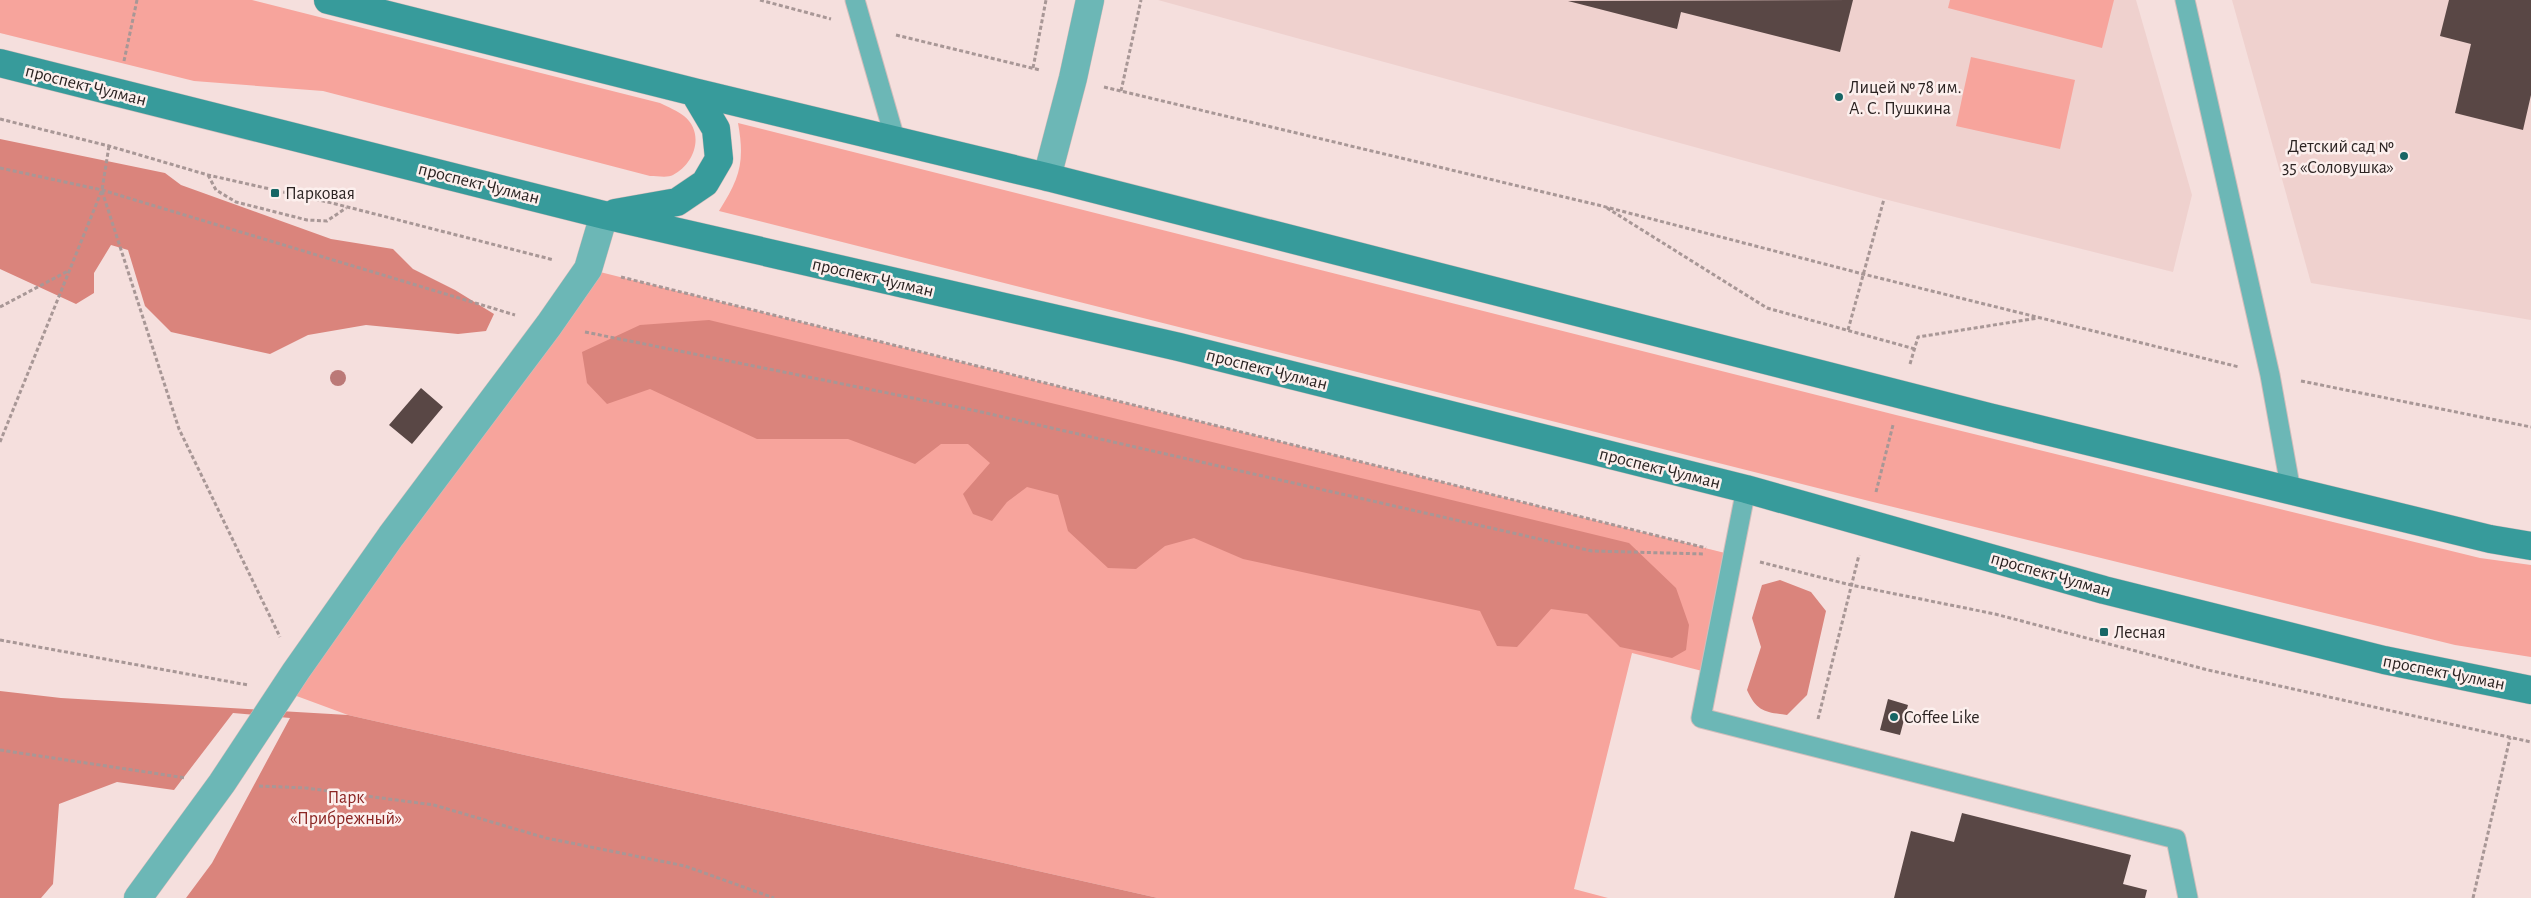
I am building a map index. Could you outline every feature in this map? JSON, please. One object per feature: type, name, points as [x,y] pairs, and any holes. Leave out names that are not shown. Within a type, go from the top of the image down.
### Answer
[{"type":"main road","points":[[328,0],[694,92],[1047,177],[1911,398],[2490,539],[2531,546]]},
{"type":"main road","name":"проспект Чулман","points":[[0,63],[604,215],[1179,347],[1746,489],[2114,592],[2384,660],[2531,690]]},
{"type":"main road","points":[[604,215],[677,202],[705,183],[719,159],[716,129],[694,92]]},
{"type":"street","points":[[1047,177],[1073,78],[1090,0]]},
{"type":"street","points":[[138,898],[222,783],[391,536],[549,325],[588,268],[604,215]]},
{"type":"lane","points":[[855,0],[895,139]]},
{"type":"lane","points":[[2184,0],[2270,375],[2292,491]]},
{"type":"lane","points":[[1746,489],[1701,718],[2176,839],[2188,898]]},
{"type":"path","points":[[123,64],[137,0]]},
{"type":"path","points":[[760,0],[1121,91],[1602,206],[1863,274],[2270,375],[2531,426]]},
{"type":"path","points":[[1033,68],[1046,0]]},
{"type":"path","points":[[1121,91],[1141,0]]},
{"type":"path","points":[[0,119],[109,146],[208,175],[347,207],[1851,585],[1995,614],[2208,670],[2531,742]]},
{"type":"path","points":[[0,442],[102,190],[109,146]]},
{"type":"path","points":[[0,168],[102,190],[549,325],[977,411],[1592,551],[1733,555]]},
{"type":"path","points":[[208,175],[216,190],[236,202],[307,220],[327,221],[347,207]]},
{"type":"path","points":[[102,190],[179,428],[290,681]]},
{"type":"path","points":[[1848,330],[1884,199]]},
{"type":"path","points":[[1602,206],[1767,308],[1915,348]]},
{"type":"path","points":[[0,307],[69,271]]},
{"type":"path","points":[[1910,366],[1918,337],[2041,318]]},
{"type":"path","points":[[1873,502],[1896,415]]},
{"type":"path","points":[[1811,746],[1860,551]]},
{"type":"path","points":[[0,640],[290,681]]},
{"type":"path","points":[[2473,898],[2510,738]]},
{"type":"path","points":[[0,750],[222,783],[306,788],[434,805],[546,838],[685,866],[774,898]]},
{"type":"shaded area","points":[[0,0],[252,0],[660,103],[682,114],[690,123],[696,139],[695,148],[687,164],[673,175],[665,177],[650,176],[323,91],[194,81],[0,33]]},
{"type":"shaded area","name":"Лицей № 78 им. А. С. Пушкина","points":[[1158,0],[2136,0],[2192,195],[2173,272],[1884,199]]},
{"type":"shaded area","points":[[1950,0],[2114,0],[2102,48],[1948,8]]},
{"type":"shaded area","name":"Детский сад № 35 «Соловушка»","points":[[2232,0],[2531,0],[2531,320],[2311,283]]},
{"type":"shaded area","points":[[1971,57],[2075,80],[2060,149],[1956,126]]},
{"type":"shaded area","points":[[738,123],[1896,415],[2480,558],[2531,565],[2531,657],[2455,645],[1873,502],[719,211],[732,189],[739,169],[741,149]]},
{"type":"shaded area","points":[[588,269],[1733,555],[1710,673],[1632,653],[1574,889],[1608,898],[1158,898],[348,715],[283,691]]},
{"type":"green space","points":[[0,139],[165,173],[181,185],[331,239],[393,249],[413,269],[455,290],[494,314],[486,331],[458,334],[366,325],[308,335],[270,354],[171,332],[145,306],[128,250],[111,245],[94,273],[94,293],[76,304],[0,269]]},
{"type":"green space","points":[[709,320],[1629,543],[1676,588],[1689,625],[1686,650],[1672,658],[1620,647],[1587,614],[1551,609],[1517,647],[1497,646],[1480,611],[1243,559],[1194,538],[1165,546],[1136,569],[1108,568],[1068,531],[1058,495],[1027,487],[1007,502],[992,521],[973,514],[963,494],[990,463],[968,444],[941,444],[915,464],[848,439],[757,439],[650,389],[607,404],[587,383],[582,352],[640,325]]},
{"type":"green space","points":[[1780,580],[1811,592],[1826,611],[1807,695],[1787,715],[1762,710],[1754,703],[1747,690],[1761,647],[1752,618],[1762,585]]},
{"type":"green space","name":"Парк «Прибрежный»","points":[[0,691],[61,698],[348,715],[1158,898],[186,898],[212,863],[290,718],[233,713],[174,790],[117,782],[59,804],[53,884],[41,898],[0,898]]},
{"type":"building","points":[[1853,0],[1840,52],[1681,12],[1677,29],[1568,1]]},
{"type":"building","points":[[2449,0],[2531,0],[2531,95],[2523,130],[2455,113],[2471,44],[2440,36]]},
{"type":"building","points":[[421,388],[443,407],[412,444],[389,425]]},
{"type":"building","points":[[1888,699],[1908,705],[1900,735],[1880,730]]},
{"type":"building","points":[[1962,813],[2131,855],[2123,884],[2147,890],[2145,898],[1894,898],[1911,831],[1954,842]]},
{"type":"place","name":"Лицей № 78 им. А. С. Пушкина","points":[[1839,97]]},
{"type":"place","name":"Детский сад № 35 «Соловушка»","points":[[2404,156]]},
{"type":"place","name":"Парковая","points":[[275,193]]},
{"type":"place","name":"Лесная","points":[[2104,632]]},
{"type":"place","name":"Coffee Like","points":[[1894,717]]}]
